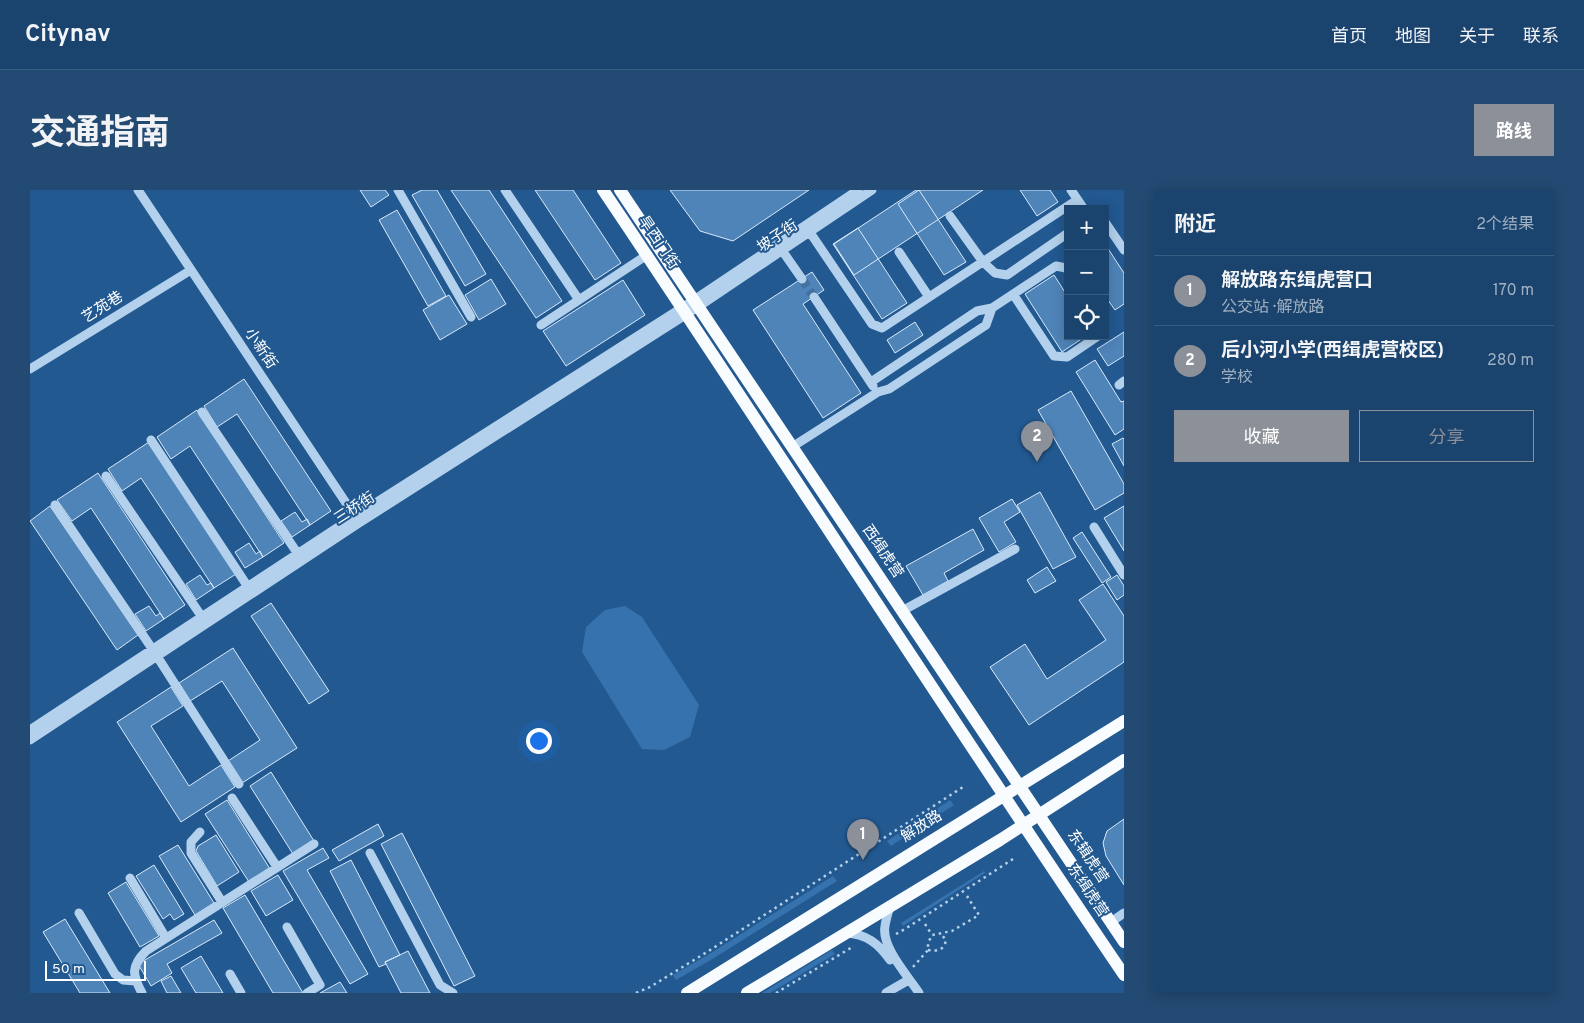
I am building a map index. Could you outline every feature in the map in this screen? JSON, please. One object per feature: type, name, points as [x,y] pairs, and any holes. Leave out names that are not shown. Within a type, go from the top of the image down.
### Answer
[{"type":"main road","name":"旱西门街","points":[[603,190],[684,311]]},
{"type":"main road","name":"旱西门街","points":[[620,190],[696,303]]},
{"type":"main road","name":"西缉虎营","points":[[696,303],[1039,815]]},
{"type":"main road","points":[[684,311],[1022,825]]},
{"type":"main road","name":"解放路","points":[[687,993],[1124,721]]},
{"type":"main road","points":[[747,993],[1039,815],[1124,760]]},
{"type":"main road","name":"东辑虎营","points":[[1039,815],[1124,942]]},
{"type":"main road","name":"东缉虎营","points":[[1022,825],[1124,975]]},
{"type":"street","name":"小新街","points":[[138,190],[357,520]]},
{"type":"street","points":[[505,190],[579,300]]},
{"type":"street","name":"坡子街","points":[[807,229],[858,190]]},
{"type":"street","name":"坡子街","points":[[696,303],[807,229],[872,190]]},
{"type":"street","points":[[1071,190],[1081,205]]},
{"type":"street","points":[[402,191],[471,317]]},
{"type":"street","points":[[807,229],[872,324],[882,328],[1077,200]]},
{"type":"street","points":[[950,216],[983,262],[995,274],[1007,275],[1064,236]]},
{"type":"street","points":[[1109,228],[1124,250]]},
{"type":"street","points":[[780,247],[802,279]]},
{"type":"street","points":[[899,252],[929,297]]},
{"type":"street","points":[[541,325],[647,255]]},
{"type":"street","points":[[871,382],[977,311],[992,308],[1056,266],[1064,268]]},
{"type":"street","name":"艺苑巷","points":[[30,369],[191,270]]},
{"type":"street","points":[[1013,294],[1054,356],[1067,357],[1092,340]]},
{"type":"street","points":[[814,297],[878,392]]},
{"type":"street","name":"三桥街","points":[[30,740],[155,653],[300,557],[696,303]]},
{"type":"street","points":[[792,447],[878,392],[888,389],[986,325],[992,308]]},
{"type":"street","points":[[202,412],[300,557]]},
{"type":"street","points":[[151,440],[250,590]]},
{"type":"street","points":[[106,476],[204,620]]},
{"type":"street","points":[[55,505],[155,653],[239,784]]},
{"type":"street","points":[[1094,527],[1124,575]]},
{"type":"street","points":[[902,611],[1015,549]]},
{"type":"street","name":"三桥街","points":[[30,730],[155,653]]},
{"type":"street","points":[[232,798],[277,867]]},
{"type":"street","points":[[200,832],[191,842],[191,853],[222,902]]},
{"type":"street","points":[[142,993],[135,982],[134,970],[137,960],[146,951],[314,844]]},
{"type":"street","points":[[370,852],[440,985],[453,993]]},
{"type":"street","points":[[130,878],[166,938]]},
{"type":"street","points":[[890,906],[884,927],[885,938],[889,948],[919,993]]},
{"type":"street","points":[[79,913],[115,974],[123,980],[135,982]]},
{"type":"street","points":[[1110,922],[1124,913]]},
{"type":"street","points":[[287,927],[320,985],[307,993]]},
{"type":"street","points":[[846,934],[858,934],[868,937],[884,951],[913,993]]},
{"type":"street","points":[[230,974],[242,993]]},
{"type":"street","points":[[886,993],[905,982]]},
{"type":"path","points":[[636,993],[708,952],[963,787]]},
{"type":"path","points":[[910,970],[928,950],[928,943],[932,936],[952,931],[979,915],[967,896]]},
{"type":"path","points":[[926,924],[932,936]]},
{"type":"path","points":[[928,950],[941,950],[945,946],[946,940],[941,934]]},
{"type":"shaded area","points":[[625,606],[642,617],[699,705],[690,737],[664,750],[642,749],[582,652],[586,627],[605,610]]},
{"type":"shaded area","points":[[950,800],[954,805],[891,846],[887,841]]},
{"type":"shaded area","points":[[984,871],[985,873],[903,926],[901,923]]},
{"type":"shaded area","points":[[833,876],[837,881],[676,980],[673,975]]},
{"type":"shaded area","points":[[832,950],[835,954],[770,993],[762,993]]},
{"type":"building","points":[[360,190],[385,190],[389,195],[371,207]]},
{"type":"building","points":[[422,190],[437,190],[486,274],[465,286],[412,195]]},
{"type":"building","points":[[451,190],[489,190],[562,301],[536,318]]},
{"type":"building","points":[[535,190],[573,190],[621,263],[595,280]]},
{"type":"building","points":[[670,190],[809,190],[733,241],[700,231]]},
{"type":"building","points":[[916,190],[983,190],[854,275],[834,244]]},
{"type":"building","points":[[919,190],[966,262],[944,275],[898,204]]},
{"type":"building","points":[[1020,190],[1050,190],[1058,202],[1037,216]]},
{"type":"building","points":[[397,210],[446,296],[428,306],[379,220]]},
{"type":"building","points":[[858,228],[907,303],[882,319],[833,244]]},
{"type":"building","points":[[1109,250],[1124,273],[1124,304],[1115,310],[1109,302]]},
{"type":"building","points":[[812,272],[824,290],[803,304],[861,393],[823,418],[753,310]]},
{"type":"building","points":[[1054,275],[1064,291],[1064,340],[1080,340],[1062,352],[1025,294]]},
{"type":"building","points":[[491,279],[506,304],[479,320],[465,295]]},
{"type":"building","points":[[623,280],[645,315],[566,366],[543,331]]},
{"type":"building","points":[[449,295],[467,324],[440,340],[423,310]]},
{"type":"building","points":[[915,322],[923,335],[895,353],[887,340]]},
{"type":"building","points":[[1124,332],[1124,356],[1108,366],[1097,349]]},
{"type":"building","points":[[1095,360],[1121,402],[1124,401],[1124,429],[1115,435],[1076,372]]},
{"type":"building","points":[[244,379],[331,511],[310,525],[237,414],[217,427],[204,406]]},
{"type":"building","points":[[1071,391],[1124,484],[1124,493],[1095,510],[1038,410]]},
{"type":"building","points":[[197,410],[284,543],[263,557],[190,446],[171,459],[157,437]]},
{"type":"building","points":[[1124,439],[1124,466],[1112,444]]},
{"type":"building","points":[[149,442],[236,574],[214,588],[141,478],[122,491],[108,469]]},
{"type":"building","points":[[98,473],[185,605],[164,619],[91,508],[72,521],[57,500]]},
{"type":"building","points":[[1040,492],[1076,557],[1053,569],[1017,505]]},
{"type":"building","points":[[1012,499],[1020,512],[1004,522],[1016,542],[999,552],[979,518]]},
{"type":"building","points":[[50,506],[138,635],[117,650],[30,521]]},
{"type":"building","points":[[1124,506],[1124,551],[1104,518]]},
{"type":"building","points":[[295,512],[302,522],[307,519],[310,525],[292,537],[281,521]]},
{"type":"building","points":[[973,529],[984,550],[944,573],[948,581],[923,595],[906,566]]},
{"type":"building","points":[[1082,532],[1111,577],[1102,583],[1073,538]]},
{"type":"building","points":[[249,543],[256,554],[260,551],[263,557],[245,568],[235,552]]},
{"type":"building","points":[[1047,567],[1056,581],[1035,593],[1027,580]]},
{"type":"building","points":[[200,575],[207,585],[211,583],[214,588],[196,600],[186,584]]},
{"type":"building","points":[[1117,575],[1124,586],[1124,595],[1117,600],[1106,582]]},
{"type":"building","points":[[1103,584],[1124,616],[1124,662],[1029,725],[990,667],[1025,644],[1047,679],[1106,640],[1079,600]]},
{"type":"building","points":[[271,603],[329,691],[309,704],[251,616]]},
{"type":"building","points":[[149,606],[156,616],[160,613],[164,619],[146,631],[135,614]]},
{"type":"building","points":[[233,648],[297,748],[242,783],[228,761],[260,740],[222,681],[190,701],[179,683]]},
{"type":"building","points":[[171,687],[183,706],[151,726],[189,786],[221,765],[235,787],[181,822],[117,722]]},
{"type":"building","points":[[271,772],[314,841],[293,854],[250,786]]},
{"type":"building","points":[[227,800],[270,869],[249,882],[205,814]]},
{"type":"building","points":[[1124,819],[1124,885],[1106,856],[1103,843],[1107,831]]},
{"type":"building","points":[[378,824],[384,836],[339,861],[332,850]]},
{"type":"building","points":[[402,833],[475,976],[454,986],[381,844]]},
{"type":"building","points":[[216,835],[239,872],[217,886],[196,851],[198,846]]},
{"type":"building","points":[[178,845],[214,903],[195,915],[159,856]]},
{"type":"building","points":[[323,848],[329,858],[307,870],[368,974],[350,984],[283,871]]},
{"type":"building","points":[[351,860],[400,955],[379,967],[330,871]]},
{"type":"building","points":[[154,865],[184,914],[174,920],[170,914],[163,919],[136,876]]},
{"type":"building","points":[[278,875],[293,900],[266,916],[251,891]]},
{"type":"building","points":[[126,882],[159,936],[140,947],[108,893]]},
{"type":"building","points":[[245,895],[303,993],[273,993],[223,908]]},
{"type":"building","points":[[65,919],[110,993],[80,993],[43,932]]},
{"type":"building","points":[[214,920],[222,933],[167,964],[172,973],[151,986],[138,964]]},
{"type":"building","points":[[408,951],[430,993],[401,993],[385,962]]},
{"type":"building","points":[[201,956],[223,993],[196,993],[181,968]]},
{"type":"building","points":[[171,976],[181,993],[167,993],[161,981]]},
{"type":"building","points":[[340,982],[347,993],[320,993]]},
{"type":"tunnel","points":[[802,279],[814,297]]},
{"type":"place","name":"后小河小学(西缉虎营校区)","points":[[1037,462]]},
{"type":"place","name":"解放路东缉虎营口","points":[[863,860]]}]
